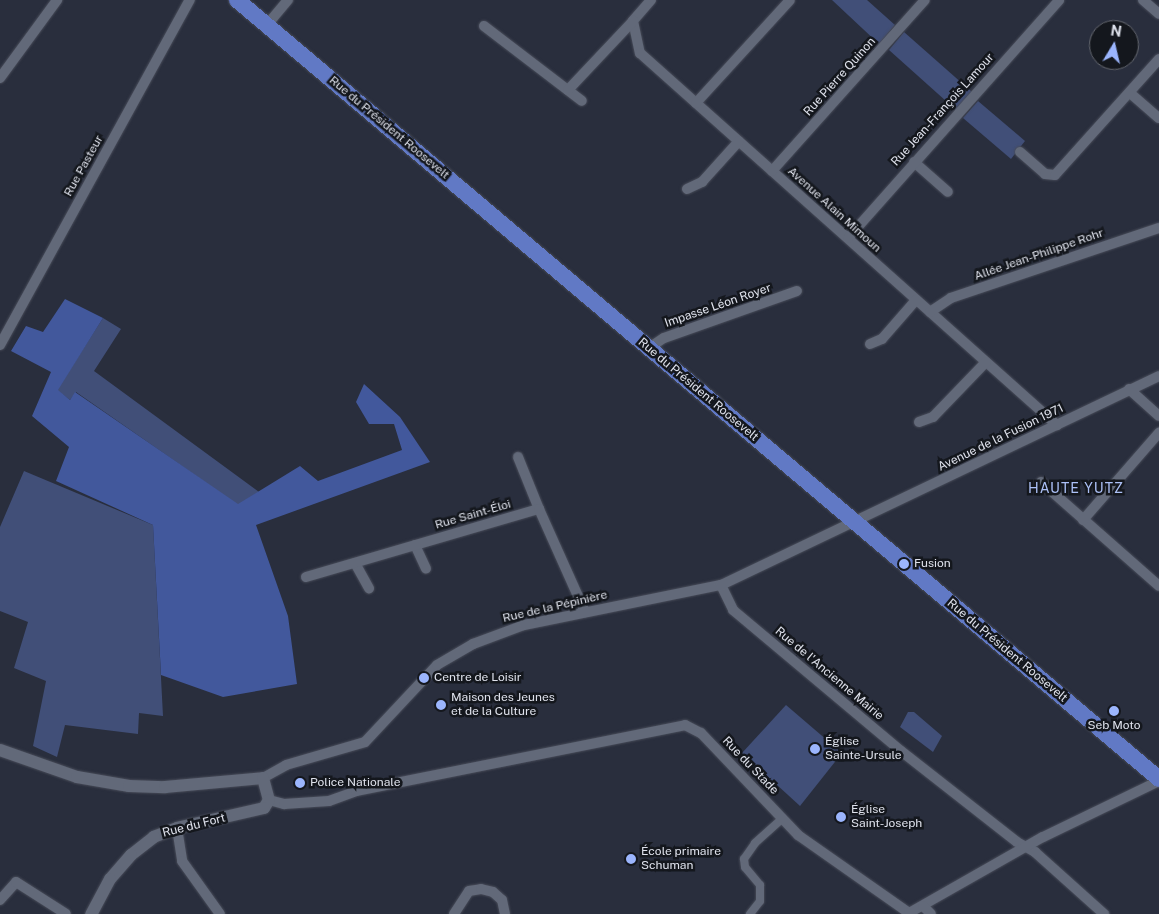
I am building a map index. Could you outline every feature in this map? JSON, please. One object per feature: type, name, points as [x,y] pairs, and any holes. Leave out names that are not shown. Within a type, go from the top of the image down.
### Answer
[{"type":"main road","name":"Rue du Président Roosevelt","points":[[237,0],[1159,780]]},
{"type":"street","points":[[0,78],[57,0]]},
{"type":"street","name":"Rue Pasteur","points":[[0,343],[190,0]]},
{"type":"street","points":[[267,25],[288,0]]},
{"type":"street","points":[[568,90],[651,0]]},
{"type":"street","points":[[696,103],[790,0]]},
{"type":"street","name":"Rue Pierre Quinon","points":[[772,171],[925,0]]},
{"type":"street","name":"Rue Jean-François Lamour","points":[[848,238],[1059,0]]},
{"type":"street","points":[[1143,0],[1159,14]]},
{"type":"street","name":"Avenue Alain Mimoun","points":[[633,21],[640,52],[1057,425]]},
{"type":"street","points":[[484,26],[582,101]]},
{"type":"street","points":[[1020,152],[1045,174],[1055,175],[1159,59]]},
{"type":"street","points":[[1130,93],[1159,118]]},
{"type":"street","points":[[688,189],[702,182],[739,141]]},
{"type":"street","points":[[914,162],[948,192]]},
{"type":"street","name":"Allée Jean-Philippe Rohr","points":[[930,312],[951,298],[1159,228]]},
{"type":"street","name":"Impasse Léon Royer","points":[[649,348],[664,338],[797,291]]},
{"type":"street","points":[[870,344],[882,340],[916,300]]},
{"type":"street","points":[[919,422],[933,417],[986,362]]},
{"type":"street","name":"Avenue de la Fusion 1971","points":[[853,521],[1159,376]]},
{"type":"street","points":[[1129,389],[1159,416]]},
{"type":"street","points":[[1083,520],[1159,433]]},
{"type":"street","points":[[518,457],[585,612]]},
{"type":"street","points":[[1041,482],[1159,586]]},
{"type":"street","name":"Rue Saint-Éloi","points":[[306,577],[540,509]]},
{"type":"street","name":"Rue de la Pépinière","points":[[263,778],[286,765],[365,742],[424,678],[454,653],[524,625],[721,585],[853,521]]},
{"type":"street","points":[[414,545],[426,569]]},
{"type":"street","points":[[355,562],[369,588]]},
{"type":"street","name":"Rue de l'Ancienne Mairie","points":[[721,585],[733,610],[901,751],[1027,846],[1104,914]]},
{"type":"street","name":"Rue du Stade","points":[[269,800],[284,804],[329,801],[356,790],[685,725],[701,733],[782,819],[821,853],[909,914],[1027,846],[1159,780]]},
{"type":"street","points":[[0,750],[77,777],[129,786],[165,787],[263,778],[269,800]]},
{"type":"street","name":"Rue du Fort","points":[[90,914],[110,879],[131,856],[154,837],[177,828],[258,812],[269,800]]},
{"type":"street","points":[[750,914],[760,901],[760,885],[745,867],[744,859],[755,843],[782,819]]},
{"type":"street","points":[[177,828],[182,861],[220,914]]},
{"type":"street","points":[[0,900],[16,882],[66,914]]},
{"type":"street","points":[[454,914],[469,891],[481,889],[494,892],[502,900],[505,914]]},
{"type":"street","points":[[923,906],[931,914]]},
{"type":"shaded area","points":[[832,0],[867,0],[895,25],[879,44]]},
{"type":"shaded area","points":[[904,32],[972,92],[956,110],[889,50]]},
{"type":"shaded area","points":[[978,101],[1025,141],[1011,159],[963,118]]},
{"type":"shaded area","points":[[65,299],[103,318],[58,390],[70,400],[75,392],[238,504],[300,466],[318,481],[402,450],[394,424],[369,424],[356,402],[364,384],[400,417],[430,462],[256,525],[288,616],[297,684],[223,697],[161,675],[153,525],[56,481],[69,447],[32,416],[51,372],[11,351],[26,326],[43,332]]},
{"type":"shaded area","points":[[103,318],[121,329],[94,371],[259,492],[238,505],[76,392],[70,400],[57,390]]},
{"type":"shaded area","points":[[24,471],[153,525],[163,716],[139,713],[138,734],[65,725],[57,757],[33,746],[46,681],[14,668],[28,622],[0,611],[0,527]]},
{"type":"shaded area","points":[[786,705],[842,753],[800,806],[742,753]]},
{"type":"shaded area","points":[[908,712],[914,712],[942,736],[933,752],[900,727]]},
{"type":"place","name":"Fusion","points":[[904,564]]},
{"type":"place","name":"Centre de Loisir","points":[[424,678]]},
{"type":"place","name":"Maison des Jeunes et de la Culture","points":[[441,705]]},
{"type":"place","name":"Seb Moto","points":[[1114,711]]},
{"type":"place","name":"Église Sainte-Ursule","points":[[815,749]]},
{"type":"place","name":"Police Nationale","points":[[300,783]]},
{"type":"place","name":"Église Saint-Joseph","points":[[841,817]]},
{"type":"place","name":"École primaire Schuman","points":[[631,859]]},
{"type":"district","name":"HAUTE YUTZ","points":[[1076,488]]}]
